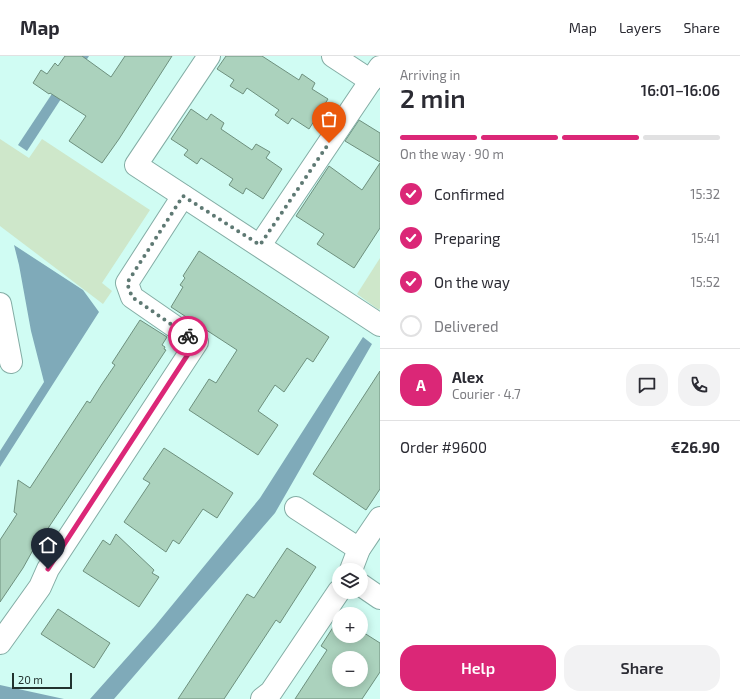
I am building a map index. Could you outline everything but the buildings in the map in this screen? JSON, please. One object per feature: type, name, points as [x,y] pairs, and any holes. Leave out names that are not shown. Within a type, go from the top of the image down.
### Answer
[{"type":"street","points":[[209,56],[136,164],[380,325]]},
{"type":"street","points":[[260,245],[375,74],[333,56]]},
{"type":"street","points":[[0,643],[40,587],[48,569],[196,342],[132,297],[127,283],[183,196]]},
{"type":"street","points":[[0,304],[11,362]]},
{"type":"street","points":[[296,508],[359,549]]},
{"type":"street","points":[[354,563],[359,549],[380,518]]},
{"type":"street","points":[[368,590],[380,598]]},
{"type":"street","points":[[262,699],[271,692],[334,599]]},
{"type":"green space","points":[[0,139],[29,158],[42,139],[150,210],[102,283],[112,291],[103,304],[0,226]]},
{"type":"green space","points":[[380,258],[380,308],[379,310],[357,294]]},
{"type":"water","points":[[77,56],[89,56],[27,151],[18,145]]},
{"type":"water","points":[[14,245],[83,290],[99,312],[0,467],[0,451],[44,382],[31,331]]},
{"type":"water","points":[[363,337],[372,344],[275,513],[114,699],[90,699],[155,626],[260,498]]},
{"type":"water","points":[[0,685],[64,699],[0,699]]},
{"type":"way so far","points":[[188,336],[132,297],[127,283],[183,196],[260,245],[329,143]]},
{"type":"route","points":[[48,569],[196,342],[188,336]]}]
